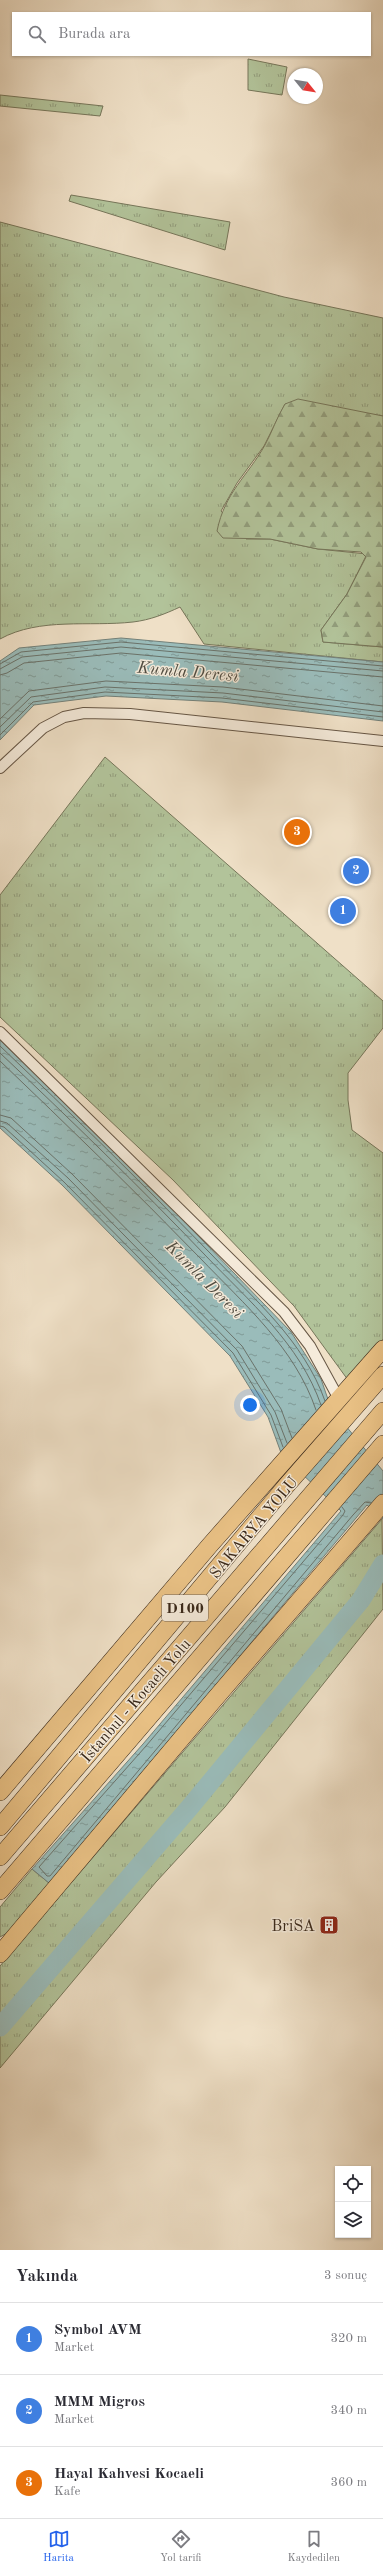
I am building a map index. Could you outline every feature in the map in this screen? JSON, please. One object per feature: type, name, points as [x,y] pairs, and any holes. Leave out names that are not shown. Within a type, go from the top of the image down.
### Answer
[{"type":"highway","points":[[0,1792],[284,1461],[383,1349]]},
{"type":"highway","name":"SAKARYA YOLU","points":[[0,1827],[71,1745],[286,1486],[383,1375]]},
{"type":"highway","name":"İstanbul - Kocaeli Yolu","points":[[0,1857],[383,1411]]},
{"type":"highway","points":[[2,1886],[380,1447]]},
{"type":"highway","points":[[155,1611],[286,1486]]},
{"type":"highway","points":[[2,1949],[207,1707],[383,1503]]},
{"type":"highway","points":[[209,1646],[293,1516]]},
{"type":"street","points":[[0,768],[43,728],[64,717],[84,713],[130,714],[383,741]]},
{"type":"street","points":[[0,1032],[284,1312],[310,1346],[335,1403]]},
{"type":"green space","points":[[248,59],[287,67],[282,95],[248,90]]},
{"type":"green space","points":[[0,95],[103,106],[100,116],[0,106]]},
{"type":"green space","points":[[71,195],[230,222],[225,250],[69,201]]},
{"type":"green space","points":[[0,222],[284,297],[383,318],[383,416],[285,404],[264,446],[237,483],[221,511],[246,539],[270,539],[318,549],[367,554],[347,594],[321,630],[323,642],[383,647],[383,662],[204,644],[180,607],[145,620],[116,623],[48,625],[15,632],[0,639]]},
{"type":"green space","points":[[298,399],[383,416],[383,647],[323,642],[321,630],[347,594],[366,557],[361,552],[318,549],[270,539],[223,538],[217,531],[225,506],[237,485],[265,445],[285,404]]},
{"type":"green space","points":[[105,757],[383,1001],[383,1028],[348,1073],[348,1100],[352,1130],[383,1153],[383,1339],[348,1380],[294,1306],[173,1180],[0,1017],[0,895]]},
{"type":"green space","points":[[382,1519],[383,1609],[225,1807],[156,1882],[0,2068],[0,1966]]},
{"type":"green space","points":[[32,1869],[49,1883],[9,1932],[0,1937],[0,1907]]},
{"type":"water","name":"Kumla Deresi","points":[[121,638],[383,662],[383,721],[222,702],[106,696],[34,705],[0,740],[0,661],[19,648]]},
{"type":"water","name":"Kumla Deresi","points":[[0,1040],[121,1156],[291,1332],[321,1379],[331,1408],[383,1471],[383,1519],[367,1505],[49,1883],[32,1869],[143,1744],[341,1511],[299,1471],[284,1461],[268,1417],[230,1356],[62,1185],[0,1128]]},
{"type":"waterway","points":[[0,2027],[190,1807],[361,1600],[383,1564]]},
{"type":"place","name":"Hayal Kahvesi Kocaeli","points":[[297,832]]},
{"type":"place","name":"MMM Migros","points":[[356,871]]},
{"type":"place","name":"Symbol AVM","points":[[343,911]]},
{"type":"place","name":"BriSA","points":[[329,1925]]}]
